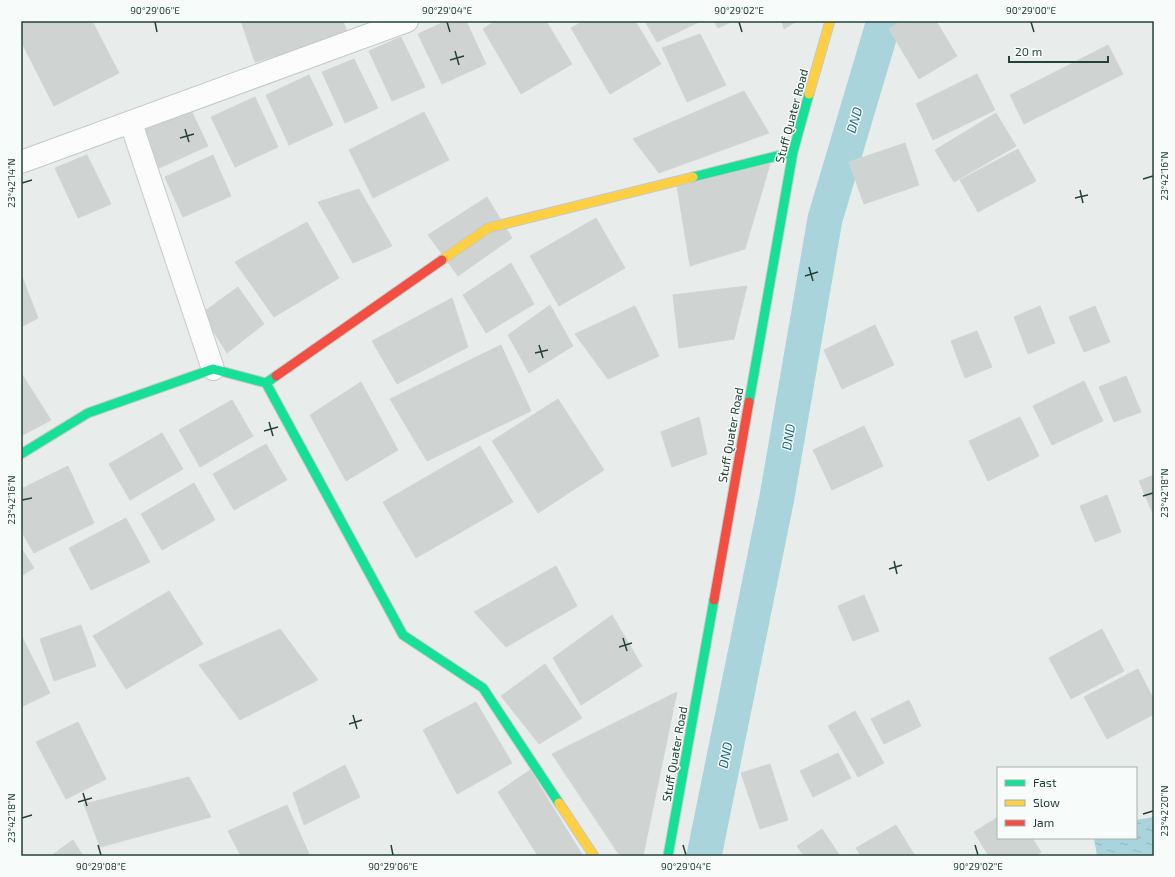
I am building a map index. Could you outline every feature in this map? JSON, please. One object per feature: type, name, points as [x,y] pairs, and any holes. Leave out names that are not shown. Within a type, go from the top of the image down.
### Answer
[{"type":"street","points":[[21,162],[407,21]]},
{"type":"street","name":"Stuff Quater Road","points":[[668,856],[792,152],[830,21]]},
{"type":"street","points":[[131,122],[213,369]]},
{"type":"street","points":[[266,383],[488,228],[792,152]]},
{"type":"street","points":[[21,454],[88,413],[213,369],[266,383],[403,635],[483,688],[594,856]]},
{"type":"water","points":[[1154,817],[1154,856],[1097,856],[1094,839],[1137,839],[1137,820]]},
{"type":"building","points":[[21,21],[92,21],[119,73],[54,106],[21,41]]},
{"type":"building","points":[[241,21],[343,21],[348,34],[255,62]]},
{"type":"building","points":[[446,21],[466,21],[486,64],[442,84],[418,34]]},
{"type":"building","points":[[495,21],[546,21],[572,64],[521,94],[483,29]]},
{"type":"building","points":[[584,21],[635,21],[661,64],[610,94],[571,28]]},
{"type":"building","points":[[645,21],[701,21],[657,42]]},
{"type":"building","points":[[714,21],[733,21],[718,28]]},
{"type":"building","points":[[782,21],[797,21],[784,29]]},
{"type":"building","points":[[902,21],[936,21],[957,56],[919,79],[889,29]]},
{"type":"building","points":[[700,34],[726,85],[687,102],[662,48]]},
{"type":"building","points":[[401,37],[425,87],[392,101],[369,51]]},
{"type":"building","points":[[1108,45],[1123,74],[1024,124],[1010,95]]},
{"type":"building","points":[[354,59],[378,108],[345,123],[322,72]]},
{"type":"building","points":[[977,74],[995,110],[933,140],[916,104]]},
{"type":"building","points":[[309,75],[333,125],[289,145],[266,95]]},
{"type":"building","points":[[744,91],[769,133],[659,173],[633,139]]},
{"type":"building","points":[[255,97],[278,147],[235,167],[211,117]]},
{"type":"building","points":[[189,106],[208,146],[159,168],[141,128]]},
{"type":"building","points":[[424,112],[449,160],[373,198],[349,150]]},
{"type":"building","points":[[996,113],[1016,146],[954,182],[935,150]]},
{"type":"building","points":[[905,143],[919,185],[864,204],[849,162]]},
{"type":"building","points":[[1018,149],[1036,181],[978,212],[960,180]]},
{"type":"building","points":[[87,155],[111,204],[78,218],[55,168]]},
{"type":"building","points":[[213,155],[231,196],[183,217],[165,177]]},
{"type":"building","points":[[770,164],[745,249],[690,266],[677,186]]},
{"type":"building","points":[[359,189],[392,246],[353,263],[318,202]]},
{"type":"building","points":[[487,197],[512,238],[458,276],[428,235]]},
{"type":"building","points":[[596,218],[625,268],[559,306],[530,256]]},
{"type":"building","points":[[307,222],[339,278],[274,317],[235,262]]},
{"type":"building","points":[[511,263],[534,304],[486,333],[463,295]]},
{"type":"building","points":[[21,274],[38,318],[21,327]]},
{"type":"building","points":[[747,286],[734,339],[679,348],[673,295]]},
{"type":"building","points":[[238,287],[264,324],[227,353],[202,313]]},
{"type":"building","points":[[452,298],[468,347],[397,384],[372,341]]},
{"type":"building","points":[[550,305],[573,346],[529,373],[508,335]]},
{"type":"building","points":[[635,306],[659,356],[608,379],[575,334]]},
{"type":"building","points":[[1040,306],[1055,343],[1028,354],[1014,317]]},
{"type":"building","points":[[1095,306],[1110,342],[1084,352],[1069,317]]},
{"type":"building","points":[[875,325],[894,365],[842,389],[824,350]]},
{"type":"building","points":[[977,331],[992,367],[965,378],[951,341]]},
{"type":"building","points":[[501,345],[531,411],[427,461],[390,399]]},
{"type":"building","points":[[21,373],[51,420],[21,436]]},
{"type":"building","points":[[1126,376],[1141,412],[1114,422],[1099,387]]},
{"type":"building","points":[[1084,381],[1103,421],[1052,445],[1033,406]]},
{"type":"building","points":[[361,382],[398,450],[346,481],[310,415]]},
{"type":"building","points":[[558,399],[604,470],[538,513],[492,441]]},
{"type":"building","points":[[232,400],[253,436],[200,467],[179,430]]},
{"type":"building","points":[[699,417],[707,454],[672,467],[661,432]]},
{"type":"building","points":[[1020,417],[1039,456],[988,481],[969,441]]},
{"type":"building","points":[[864,426],[883,466],[832,490],[813,450]]},
{"type":"building","points":[[162,433],[183,469],[130,500],[109,464]]},
{"type":"building","points":[[266,444],[287,480],[234,510],[213,474]]},
{"type":"building","points":[[480,446],[513,502],[416,558],[383,502]]},
{"type":"building","points":[[68,466],[94,523],[34,553],[21,531],[21,489]]},
{"type":"building","points":[[1154,475],[1154,516],[1139,481]]},
{"type":"building","points":[[194,483],[215,520],[162,550],[141,514]]},
{"type":"building","points":[[1107,495],[1121,532],[1095,542],[1080,506]]},
{"type":"building","points":[[126,518],[150,562],[91,590],[69,548]]},
{"type":"building","points":[[21,548],[34,568],[21,576]]},
{"type":"building","points":[[556,566],[577,606],[506,647],[474,612]]},
{"type":"building","points":[[169,591],[203,644],[126,689],[93,636]]},
{"type":"building","points":[[864,595],[879,631],[853,641],[838,606]]},
{"type":"building","points":[[612,615],[642,666],[581,705],[553,658]]},
{"type":"building","points":[[81,625],[96,666],[54,681],[40,639]]},
{"type":"building","points":[[280,629],[318,680],[240,720],[199,665]]},
{"type":"building","points":[[1102,629],[1124,671],[1071,699],[1049,658]]},
{"type":"building","points":[[21,635],[50,693],[21,707]]},
{"type":"building","points":[[545,664],[582,718],[539,744],[501,696]]},
{"type":"building","points":[[1138,669],[1154,700],[1154,714],[1107,739],[1084,697]]},
{"type":"building","points":[[677,692],[643,856],[620,856],[552,754]]},
{"type":"building","points":[[909,700],[921,726],[884,744],[871,719]]},
{"type":"building","points":[[476,702],[512,763],[457,794],[423,730]]},
{"type":"building","points":[[855,711],[884,763],[858,777],[828,726]]},
{"type":"building","points":[[78,722],[106,779],[66,799],[36,742]]},
{"type":"building","points":[[838,753],[851,778],[813,797],[800,771]]},
{"type":"building","points":[[770,764],[788,820],[760,829],[741,773]]},
{"type":"building","points":[[345,765],[360,797],[304,825],[293,793]]},
{"type":"building","points":[[530,770],[583,856],[538,856],[498,792]]},
{"type":"building","points":[[189,777],[211,817],[100,847],[84,804]]},
{"type":"building","points":[[287,805],[310,856],[241,856],[228,831]]},
{"type":"building","points":[[997,818],[997,839],[1033,839],[1041,852],[1035,856],[989,856],[974,832]]},
{"type":"building","points":[[896,825],[915,856],[861,856],[856,848]]},
{"type":"building","points":[[822,829],[840,856],[804,856],[797,846]]},
{"type":"building","points":[[73,840],[83,856],[51,856]]},
{"type":"waterway","name":"DND","points":[[704,856],[777,497],[825,219],[884,21]]},
{"type":"traffic: fast","points":[[749,402],[793,152],[809,94]]},
{"type":"traffic: fast","points":[[693,177],[793,152]]},
{"type":"traffic: fast","points":[[21,454],[88,413],[213,369],[266,383],[276,376]]},
{"type":"traffic: fast","points":[[266,383],[403,635],[483,688],[559,803]]},
{"type":"traffic: fast","points":[[668,856],[714,600]]},
{"type":"traffic: slow","points":[[809,94],[830,21]]},
{"type":"traffic: slow","points":[[442,260],[488,228],[693,177]]},
{"type":"traffic: slow","points":[[559,803],[594,856]]},
{"type":"traffic: jam","points":[[276,376],[442,260]]},
{"type":"traffic: jam","points":[[714,600],[749,402]]}]
